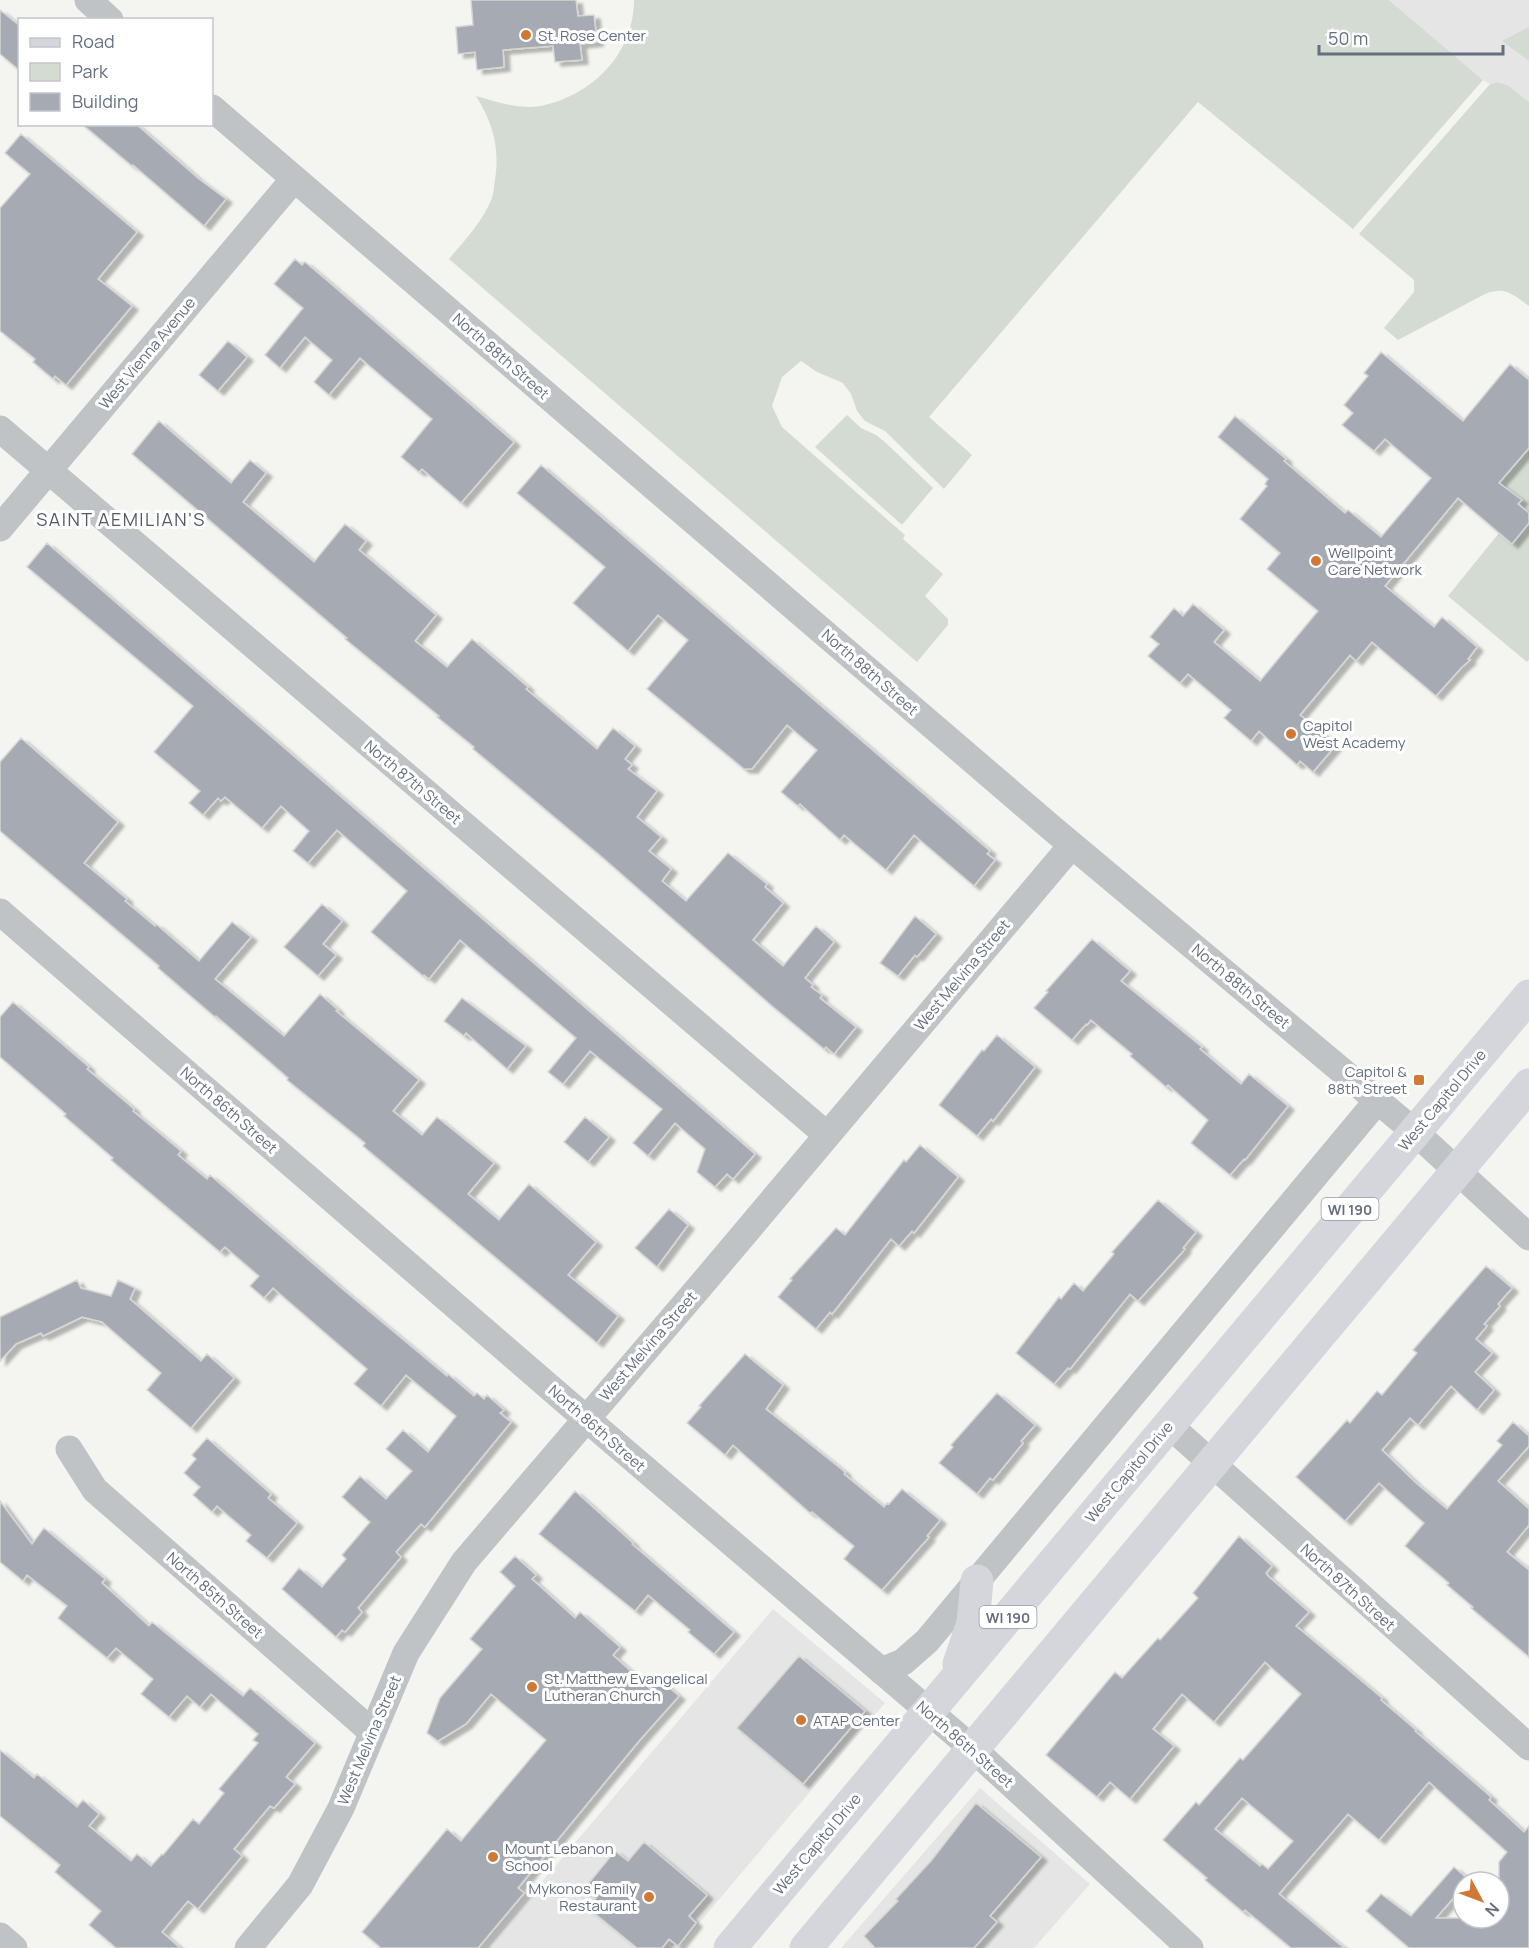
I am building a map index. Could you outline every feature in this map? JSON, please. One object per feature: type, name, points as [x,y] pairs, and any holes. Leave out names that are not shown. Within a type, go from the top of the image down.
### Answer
[{"type":"main road","name":"West Capitol Drive","points":[[730,1948],[1529,996]]},
{"type":"main road","points":[[806,1948],[1529,1085]]},
{"type":"main road","points":[[952,1684],[973,1623],[977,1581]]},
{"type":"street","points":[[88,0],[108,18]]},
{"type":"street","name":"North 88th Street","points":[[213,109],[1072,844],[1378,1100],[1529,1237]]},
{"type":"street","name":"West Vienna Avenue","points":[[0,528],[294,179]]},
{"type":"street","name":"North 87th Street","points":[[0,429],[827,1135]]},
{"type":"street","name":"West Melvina Street","points":[[248,1948],[300,1885],[341,1808],[371,1731],[406,1653],[464,1562],[1072,844]]},
{"type":"street","name":"North 86th Street","points":[[0,912],[586,1419],[973,1749],[1190,1948]]},
{"type":"street","points":[[881,1671],[903,1662],[919,1649],[1378,1100]]},
{"type":"street","name":"North 87th Street","points":[[1169,1425],[1529,1747]]},
{"type":"street","name":"North 85th Street","points":[[69,1449],[95,1490],[371,1731]]},
{"type":"street","points":[[0,1936],[14,1948]]},
{"type":"shaded area","points":[[1389,0],[1529,0],[1529,102],[1509,86],[1498,82],[1490,84],[1483,80]]},
{"type":"shaded area","points":[[773,1609],[885,1703],[678,1948],[486,1948]]},
{"type":"shaded area","points":[[980,1788],[1090,1884],[1034,1948],[841,1948]]},
{"type":"green space","points":[[634,0],[1389,0],[1483,80],[1353,229],[1198,102],[929,417],[972,455],[944,489],[885,431],[865,421],[857,411],[851,394],[843,383],[817,372],[801,361],[782,377],[772,406],[782,427],[905,535],[903,539],[943,574],[925,596],[948,619],[948,625],[917,662],[449,259],[479,222],[493,193],[496,146],[487,116],[476,96],[510,105],[537,107],[580,91],[608,68],[619,53],[627,37]]},
{"type":"green space","points":[[1529,27],[1529,61],[1502,41]]},
{"type":"green space","points":[[1498,82],[1509,86],[1529,102],[1529,306],[1508,292],[1492,292],[1398,340],[1384,328],[1414,292],[1414,280],[1359,234],[1490,84]]},
{"type":"green space","points":[[847,415],[861,428],[886,443],[933,488],[902,525],[815,447]]},
{"type":"green space","points":[[1528,449],[1529,513],[1518,504],[1521,501],[1499,483]]},
{"type":"green space","points":[[1529,523],[1529,660],[1527,662],[1448,596],[1499,533],[1512,544]]},
{"type":"building","name":"St. Rose Center","points":[[471,0],[576,0],[578,16],[594,15],[597,42],[580,44],[582,60],[555,62],[553,46],[503,50],[504,67],[477,70],[475,52],[458,54],[456,27],[473,25]]},
{"type":"building","points":[[0,10],[18,24],[18,69],[0,54]]},
{"type":"building","points":[[84,126],[138,126],[199,179],[226,199],[204,226]]},
{"type":"building","points":[[21,134],[137,232],[98,279],[132,306],[66,385],[55,376],[53,379],[33,362],[35,359],[0,331],[0,208],[30,174],[5,153]]},
{"type":"building","points":[[295,259],[302,265],[305,262],[323,277],[514,442],[461,503],[422,469],[419,472],[401,457],[432,419],[360,358],[329,395],[314,382],[332,360],[305,337],[280,368],[265,355],[303,308],[274,284]]},
{"type":"building","points":[[228,341],[247,357],[218,391],[199,375]]},
{"type":"building","name":"Wellpoint Care Network","points":[[1381,352],[1463,421],[1510,364],[1529,380],[1529,448],[1499,483],[1522,500],[1518,504],[1529,513],[1529,523],[1512,544],[1458,498],[1385,586],[1434,627],[1442,617],[1477,647],[1468,659],[1470,660],[1436,696],[1372,642],[1356,661],[1350,655],[1300,715],[1336,745],[1313,772],[1300,761],[1297,765],[1259,731],[1251,741],[1224,718],[1231,710],[1188,674],[1180,683],[1148,656],[1159,644],[1150,637],[1174,608],[1183,616],[1193,604],[1224,630],[1214,642],[1260,681],[1318,611],[1267,569],[1280,553],[1240,519],[1267,486],[1265,484],[1268,479],[1218,437],[1235,416],[1345,513],[1348,510],[1381,537],[1431,478],[1385,439],[1374,451],[1342,425],[1353,413],[1344,405],[1368,376],[1364,373]]},
{"type":"building","points":[[159,421],[231,483],[250,460],[266,473],[243,502],[314,562],[345,524],[366,541],[359,550],[436,615],[415,641],[447,667],[472,639],[528,687],[526,689],[597,749],[613,728],[635,746],[625,759],[632,765],[628,769],[657,791],[637,817],[661,837],[649,851],[671,869],[662,881],[686,901],[728,853],[767,884],[765,887],[783,903],[753,940],[783,966],[816,926],[834,942],[805,978],[813,985],[811,987],[822,995],[820,998],[856,1027],[834,1054],[826,1047],[824,1049],[772,1006],[602,857],[473,749],[474,747],[437,717],[439,716],[345,639],[347,638],[132,454]]},
{"type":"building","points":[[541,465],[990,851],[987,854],[995,860],[974,886],[914,835],[886,870],[844,835],[840,840],[800,804],[798,806],[781,792],[817,750],[787,725],[752,769],[744,769],[647,689],[688,640],[658,615],[628,651],[573,603],[605,567],[517,493]]},
{"type":"building","points":[[47,543],[755,1154],[733,1179],[727,1174],[715,1187],[697,1172],[705,1149],[675,1123],[648,1156],[633,1143],[662,1109],[590,1051],[563,1084],[548,1072],[576,1038],[460,940],[429,979],[371,932],[407,891],[337,830],[308,863],[293,851],[309,831],[281,806],[262,828],[225,797],[221,801],[218,798],[203,815],[189,803],[200,791],[154,752],[193,706],[27,567]]},
{"type":"building","points":[[21,738],[118,822],[84,863],[127,899],[125,901],[199,961],[232,922],[251,937],[215,979],[284,1036],[320,994],[338,1010],[336,1011],[419,1080],[393,1111],[422,1135],[437,1117],[494,1163],[468,1194],[499,1220],[529,1184],[596,1242],[568,1275],[618,1316],[597,1343],[363,1146],[365,1143],[287,1080],[288,1078],[264,1057],[0,831],[0,762]]},
{"type":"building","points":[[322,904],[342,921],[323,944],[336,955],[318,976],[284,947]]},
{"type":"building","points":[[915,916],[936,934],[898,976],[880,963]]},
{"type":"building","points":[[1092,939],[1130,971],[1121,981],[1202,1047],[1200,1049],[1241,1084],[1249,1074],[1288,1106],[1245,1160],[1230,1175],[1191,1143],[1208,1120],[1130,1056],[1132,1054],[1091,1020],[1072,1040],[1034,1008]]},
{"type":"building","points":[[462,998],[526,1046],[507,1069],[466,1033],[464,1036],[444,1021]]},
{"type":"building","points":[[13,1002],[89,1067],[87,1069],[134,1109],[133,1111],[181,1151],[178,1155],[207,1179],[210,1175],[447,1376],[448,1374],[474,1396],[477,1393],[484,1399],[487,1395],[504,1410],[500,1413],[511,1422],[425,1527],[421,1524],[396,1552],[401,1557],[358,1608],[362,1612],[345,1632],[342,1630],[336,1637],[282,1589],[299,1568],[322,1587],[346,1559],[342,1555],[370,1522],[342,1497],[360,1476],[386,1499],[412,1471],[386,1449],[403,1430],[428,1452],[456,1416],[406,1375],[381,1406],[354,1384],[367,1369],[273,1288],[264,1298],[250,1286],[259,1276],[225,1247],[220,1252],[111,1160],[113,1158],[64,1116],[66,1114],[0,1057],[0,1017]]},
{"type":"building","points":[[997,1035],[1035,1067],[993,1121],[991,1119],[977,1136],[939,1105],[982,1050],[984,1051]]},
{"type":"building","points":[[585,1117],[609,1137],[588,1162],[564,1142]]},
{"type":"building","points":[[920,1145],[958,1177],[914,1233],[912,1231],[899,1246],[891,1239],[832,1314],[830,1312],[816,1329],[778,1297],[792,1280],[790,1279],[836,1228],[845,1235],[904,1160],[906,1162]]},
{"type":"building","points":[[1158,1200],[1196,1232],[1183,1248],[1185,1249],[1138,1301],[1130,1294],[1070,1369],[1068,1368],[1054,1384],[1016,1353],[1059,1297],[1061,1299],[1074,1283],[1083,1291],[1114,1254],[1112,1252]]},
{"type":"building","points":[[669,1209],[688,1225],[657,1267],[635,1248]]},
{"type":"building","points":[[1486,1266],[1512,1288],[1498,1304],[1500,1306],[1484,1324],[1487,1326],[1476,1339],[1492,1353],[1475,1372],[1494,1390],[1477,1410],[1451,1386],[1418,1425],[1410,1418],[1382,1450],[1447,1509],[1502,1445],[1497,1441],[1513,1422],[1529,1436],[1529,1446],[1498,1481],[1529,1509],[1529,1525],[1507,1552],[1529,1570],[1529,1657],[1471,1608],[1473,1607],[1447,1585],[1449,1583],[1405,1546],[1424,1523],[1379,1483],[1345,1521],[1296,1477],[1347,1420],[1350,1423],[1377,1391],[1382,1395],[1417,1353],[1413,1350]]},
{"type":"building","points":[[77,1280],[81,1288],[111,1296],[118,1280],[135,1288],[130,1299],[201,1361],[207,1354],[234,1378],[191,1428],[147,1390],[161,1373],[102,1322],[82,1317],[43,1336],[41,1333],[16,1344],[0,1361],[0,1317]]},
{"type":"building","points":[[745,1354],[783,1385],[766,1409],[845,1472],[844,1474],[884,1507],[902,1489],[940,1520],[927,1536],[929,1537],[882,1590],[844,1559],[854,1546],[812,1512],[810,1513],[733,1445],[725,1455],[687,1423]]},
{"type":"building","points":[[997,1393],[1035,1425],[993,1480],[990,1478],[977,1494],[939,1463],[953,1447],[951,1445]]},
{"type":"building","points":[[207,1438],[271,1494],[268,1498],[297,1523],[267,1558],[246,1541],[251,1535],[217,1506],[212,1512],[193,1495],[200,1487],[184,1473],[196,1459],[192,1455]]},
{"type":"building","points":[[575,1491],[632,1544],[734,1632],[714,1654],[688,1632],[690,1630],[648,1595],[635,1611],[539,1534]]},
{"type":"building","points":[[0,1501],[32,1544],[44,1528],[105,1579],[102,1583],[149,1626],[152,1622],[243,1696],[250,1688],[315,1743],[286,1777],[295,1784],[274,1808],[270,1806],[234,1849],[242,1856],[198,1909],[188,1901],[162,1932],[180,1948],[116,1948],[89,1925],[101,1911],[55,1872],[60,1865],[0,1816],[0,1750],[34,1778],[37,1774],[77,1807],[83,1800],[99,1814],[89,1826],[131,1861],[137,1854],[151,1866],[193,1819],[199,1824],[224,1793],[219,1789],[258,1743],[253,1740],[258,1734],[211,1694],[200,1707],[187,1696],[169,1717],[141,1694],[153,1679],[116,1648],[107,1658],[58,1618],[67,1606],[27,1575],[23,1581],[0,1562]]},
{"type":"building","points":[[1239,1536],[1272,1566],[1266,1573],[1268,1576],[1309,1612],[1296,1626],[1382,1698],[1381,1700],[1415,1731],[1491,1797],[1489,1800],[1524,1832],[1529,1826],[1529,1948],[1409,1948],[1366,1911],[1381,1894],[1411,1916],[1451,1870],[1451,1901],[1436,1918],[1451,1918],[1451,1930],[1511,1930],[1511,1870],[1499,1870],[1499,1862],[1507,1852],[1429,1782],[1379,1840],[1348,1814],[1279,1894],[1344,1948],[1291,1948],[1205,1880],[1207,1878],[1163,1840],[1196,1802],[1199,1805],[1240,1758],[1243,1760],[1301,1694],[1265,1662],[1214,1722],[1182,1694],[1153,1729],[1174,1746],[1130,1799],[1110,1782],[1097,1797],[1046,1755],[1115,1672],[1122,1678],[1198,1598],[1193,1593]],"holes":[[[1242,1798],[1293,1841],[1268,1869],[1262,1864],[1260,1866],[1215,1829]]]},
{"type":"building","points":[[515,1556],[536,1575],[532,1579],[575,1618],[580,1612],[620,1647],[613,1655],[650,1689],[659,1679],[679,1696],[518,1888],[524,1893],[478,1948],[381,1948],[362,1932],[447,1829],[461,1841],[546,1740],[491,1694],[466,1724],[438,1741],[427,1733],[440,1698],[482,1649],[470,1639],[515,1586],[500,1572]]},
{"type":"building","name":"ATAP Center","points":[[799,1656],[865,1711],[803,1784],[737,1728]]},
{"type":"building","points":[[976,1803],[1041,1857],[990,1916],[997,1922],[974,1948],[875,1948],[864,1936],[898,1901],[896,1899],[931,1861]]},
{"type":"building","name":"Mykonos Family Restaurant","points":[[644,1842],[707,1895],[689,1916],[696,1923],[678,1946],[669,1939],[662,1948],[637,1948],[588,1908],[596,1898],[584,1889],[615,1851],[628,1861]]},
{"type":"place","name":"St. Rose Center","points":[[526,35]]},
{"type":"place","name":"Wellpoint Care Network","points":[[1316,561]]},
{"type":"place","name":"Capitol West Academy","points":[[1291,734]]},
{"type":"place","name":"Capitol & 88th Street","points":[[1419,1080]]},
{"type":"place","name":"St. Matthew Evangelical Lutheran Church","points":[[532,1687]]},
{"type":"place","name":"ATAP Center","points":[[801,1720]]},
{"type":"place","name":"Mount Lebanon School","points":[[493,1857]]},
{"type":"place","name":"Mykonos Family Restaurant","points":[[649,1897]]},
{"type":"district","name":"SAINT AEMILIAN'S","points":[[121,519]]}]
